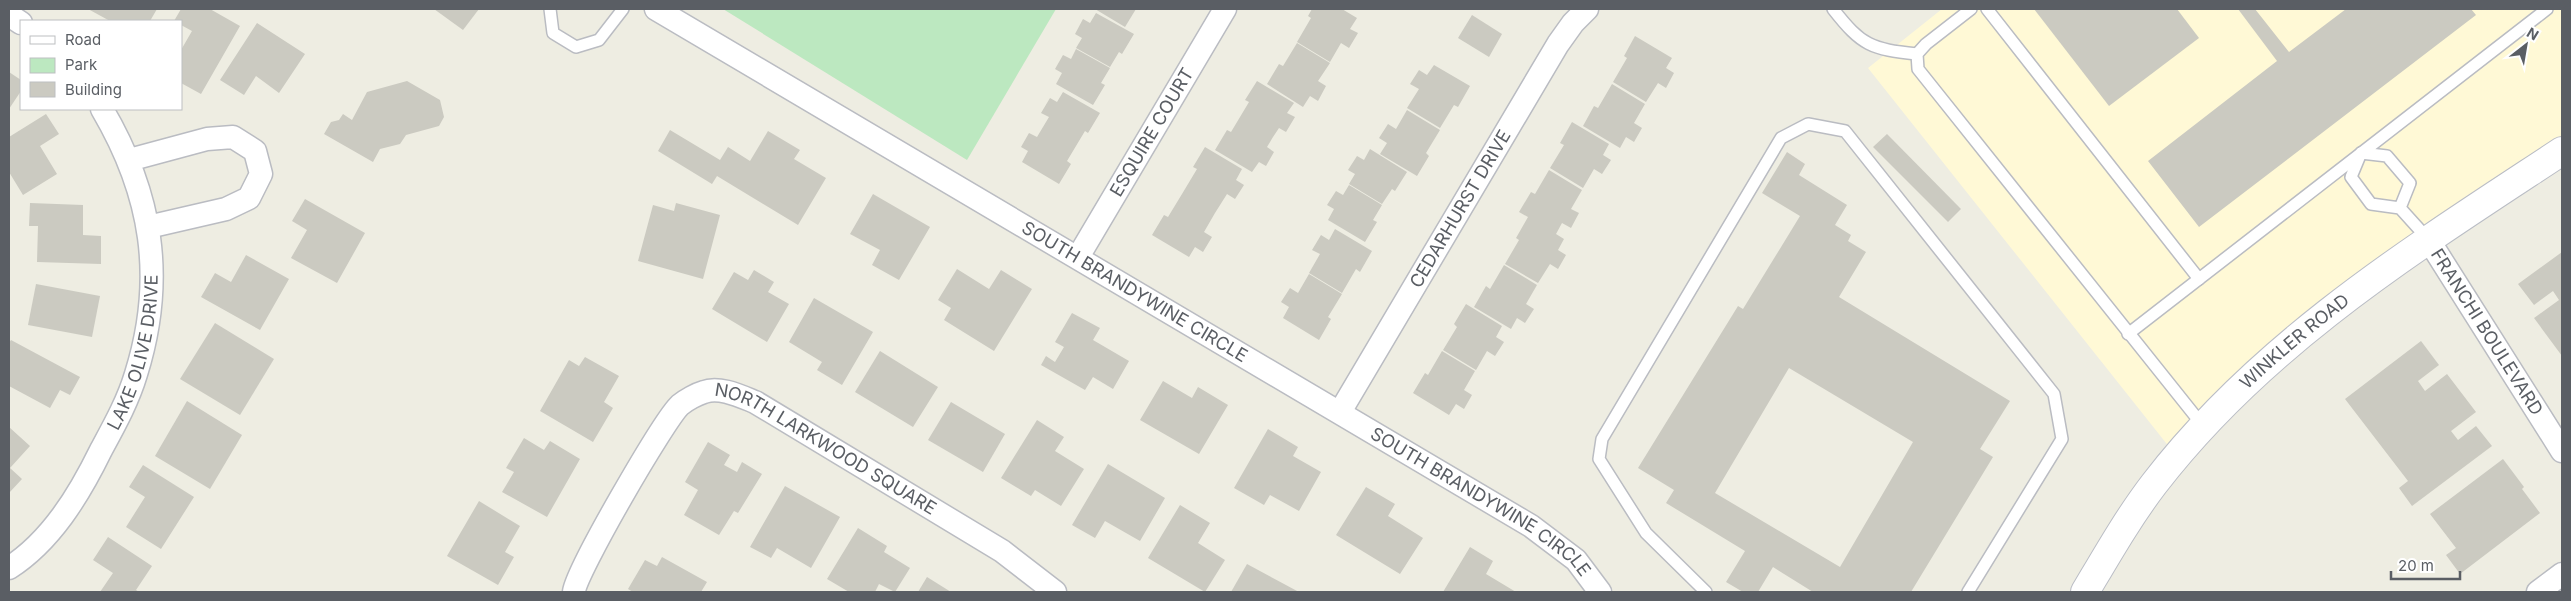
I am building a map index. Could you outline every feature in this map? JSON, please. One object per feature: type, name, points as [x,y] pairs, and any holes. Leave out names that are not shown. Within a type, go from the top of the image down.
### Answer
[{"type":"street","name":"SOUTH BRANDYWINE CIRCLE","points":[[656,9],[1340,412],[1553,540],[1576,560],[1600,592]]},
{"type":"street","name":"ESQUIRE COURT","points":[[1078,257],[1225,9]]},
{"type":"street","name":"CEDARHURST DRIVE","points":[[1340,412],[1558,44],[1573,23],[1588,9]]},
{"type":"street","points":[[9,15],[20,22]]},
{"type":"street","name":"LAKE OLIVE DRIVE","points":[[9,568],[26,557],[45,539],[77,493],[125,402],[136,376],[148,324],[152,271],[148,227],[139,186],[129,160],[103,110]]},
{"type":"street","points":[[129,160],[207,138],[233,137],[255,151],[261,174],[249,198],[226,209],[148,227]]},
{"type":"street","name":"WINKLER ROAD","points":[[2085,592],[2120,533],[2150,491],[2204,426],[2252,376],[2342,300],[2428,239],[2562,151]]},
{"type":"street","name":"FRANCHI BOULEVARD","points":[[2428,239],[2562,451]]},
{"type":"street","name":"NORTH LARKWOOD SQUARE","points":[[574,592],[585,562],[665,426],[681,404],[705,391],[730,392],[755,402],[1002,551],[1056,592]]},
{"type":"street","points":[[2538,592],[2562,574]]},
{"type":"lane","points":[[550,9],[553,33],[576,47],[599,40],[623,9]]},
{"type":"lane","points":[[1833,9],[1864,43],[1886,50],[1918,54]]},
{"type":"lane","points":[[1971,9],[1926,44],[1918,54],[1918,69],[2128,334],[2204,426]]},
{"type":"lane","points":[[1987,9],[2199,279]]},
{"type":"lane","points":[[2128,334],[2547,9]]},
{"type":"lane","points":[[1703,591],[1646,533],[1599,459],[1602,439],[1781,138],[1808,124],[1845,131],[2054,394],[2062,439],[1968,592]]},
{"type":"lane","points":[[2361,153],[2387,156],[2410,183],[2400,208]]},
{"type":"lane","points":[[2361,153],[2351,177],[2371,204],[2400,208],[2428,239]]},
{"type":"shaded area","points":[[1942,9],[2562,9],[2562,136],[2422,228],[2170,448],[1868,68]]},
{"type":"green space","points":[[723,9],[1056,9],[967,160]]},
{"type":"building","points":[[88,9],[157,9],[151,20],[108,20]]},
{"type":"building","points":[[181,9],[210,9],[240,26],[201,94],[182,84],[182,48],[192,31],[182,26],[182,20],[175,20]]},
{"type":"building","points":[[434,9],[479,9],[463,30]]},
{"type":"building","points":[[1095,9],[1136,9],[1125,27]]},
{"type":"building","points":[[1312,9],[1342,9],[1357,18],[1350,29],[1358,33],[1349,48],[1341,43],[1330,62],[1297,42],[1311,18],[1308,16]]},
{"type":"building","points":[[2034,9],[2177,9],[2199,38],[2109,106]]},
{"type":"building","points":[[2238,9],[2255,9],[2289,52],[2346,9],[2471,9],[2476,15],[2199,227],[2148,161],[2277,61]]},
{"type":"building","points":[[1096,13],[1134,34],[1122,54],[1119,52],[1110,67],[1076,48],[1082,38],[1075,34],[1083,19],[1090,23]]},
{"type":"building","points":[[1472,15],[1502,34],[1489,57],[1458,38]]},
{"type":"building","points":[[257,23],[305,54],[279,93],[256,76],[244,95],[220,80]]},
{"type":"building","points":[[1635,36],[1672,58],[1666,68],[1674,73],[1666,88],[1658,83],[1646,102],[1613,82],[1627,58],[1624,56]]},
{"type":"building","points":[[1297,43],[1330,63],[1318,81],[1326,86],[1318,101],[1310,96],[1303,107],[1267,84],[1279,64],[1283,66]]},
{"type":"building","points":[[1076,49],[1110,68],[1101,83],[1105,85],[1093,105],[1056,84],[1062,73],[1055,69],[1063,55],[1071,59]]},
{"type":"building","points":[[1434,65],[1470,86],[1458,107],[1454,105],[1440,128],[1407,108],[1419,89],[1410,84],[1419,70],[1427,75]]},
{"type":"building","points":[[9,72],[20,79],[20,92],[9,109]]},
{"type":"building","points":[[407,81],[440,100],[444,117],[439,126],[406,135],[400,144],[380,149],[373,162],[324,134],[331,122],[339,120],[343,114],[352,120],[367,92]]},
{"type":"building","points":[[1257,81],[1294,103],[1287,113],[1295,117],[1286,132],[1279,128],[1267,147],[1274,152],[1266,166],[1259,162],[1252,172],[1215,150],[1227,130],[1231,132],[1249,102],[1245,100]]},
{"type":"building","points":[[1612,84],[1645,104],[1634,123],[1642,128],[1634,142],[1626,137],[1620,148],[1583,126],[1594,106],[1598,108]]},
{"type":"building","points":[[1063,92],[1100,113],[1088,133],[1085,131],[1067,161],[1071,164],[1059,184],[1022,162],[1028,151],[1021,147],[1029,133],[1037,137],[1049,117],[1041,113],[1050,98],[1057,102]]},
{"type":"building","points":[[1407,110],[1440,130],[1426,153],[1429,156],[1417,176],[1380,154],[1387,143],[1379,138],[1388,124],[1396,129]]},
{"type":"building","points":[[46,114],[59,134],[40,146],[57,174],[23,195],[9,172],[9,137]]},
{"type":"building","points":[[1572,122],[1609,144],[1603,155],[1611,160],[1602,174],[1594,169],[1583,188],[1550,168],[1564,145],[1560,143]]},
{"type":"building","points":[[670,130],[720,160],[728,147],[750,161],[768,131],[800,150],[794,159],[826,178],[798,225],[717,176],[712,184],[658,151]]},
{"type":"building","points":[[1887,134],[1961,209],[1948,222],[1873,147]]},
{"type":"building","points":[[1205,147],[1242,169],[1236,180],[1244,185],[1235,199],[1227,194],[1215,213],[1204,232],[1212,237],[1203,252],[1195,247],[1189,257],[1152,235],[1164,215],[1168,217],[1182,194],[1197,169],[1193,167]]},
{"type":"building","points":[[1370,149],[1407,172],[1395,191],[1392,189],[1382,204],[1349,184],[1355,174],[1348,170],[1357,156],[1364,160]]},
{"type":"building","points":[[1787,152],[1805,164],[1799,175],[1847,205],[1835,225],[1851,235],[1848,241],[1866,252],[1839,297],[2010,401],[1980,449],[1993,457],[1911,592],[1813,592],[1773,567],[1758,592],[1743,592],[1726,582],[1745,551],[1666,503],[1674,490],[1638,468],[1738,306],[1743,309],[1800,216],[1762,193]],"holes":[[[1789,368],[1913,442],[1840,567],[1715,493]]]},
{"type":"building","points":[[1549,170],[1582,190],[1571,209],[1579,213],[1571,228],[1562,223],[1556,234],[1564,239],[1558,250],[1566,255],[1558,269],[1550,264],[1538,283],[1505,264],[1519,240],[1516,238],[1528,217],[1519,212],[1531,192],[1535,194]]},
{"type":"building","points":[[1349,185],[1382,205],[1373,220],[1377,222],[1365,242],[1328,220],[1334,209],[1327,205],[1336,191],[1343,195]]},
{"type":"building","points":[[873,194],[930,227],[899,280],[872,265],[880,250],[850,234]]},
{"type":"building","points":[[305,199],[365,233],[337,283],[291,258],[307,230],[292,221]]},
{"type":"building","points":[[30,203],[83,205],[83,235],[101,236],[101,264],[37,262],[38,226],[29,226]]},
{"type":"building","points":[[676,203],[720,215],[703,279],[638,261],[653,205],[674,211]]},
{"type":"building","points":[[1335,229],[1372,251],[1360,272],[1356,269],[1342,293],[1309,273],[1320,254],[1312,250],[1321,235],[1329,240]]},
{"type":"building","points":[[2562,252],[2562,356],[2534,318],[2559,300],[2553,291],[2534,305],[2518,284]]},
{"type":"building","points":[[246,255],[289,279],[260,330],[201,297],[215,273],[231,282]]},
{"type":"building","points":[[1504,265],[1537,285],[1526,304],[1534,309],[1525,323],[1517,318],[1511,329],[1474,307],[1486,286],[1490,289]]},
{"type":"building","points":[[957,269],[989,289],[1001,270],[1032,289],[994,351],[944,320],[951,308],[938,300]]},
{"type":"building","points":[[754,270],[774,282],[768,292],[789,304],[767,342],[712,309],[734,272],[748,280]]},
{"type":"building","points":[[1309,274],[1342,294],[1328,317],[1331,319],[1319,340],[1283,318],[1289,307],[1281,302],[1290,288],[1298,293]]},
{"type":"building","points":[[36,284],[100,296],[92,337],[28,325]]},
{"type":"building","points":[[814,298],[873,332],[842,385],[817,370],[822,362],[789,342]]},
{"type":"building","points":[[1466,304],[1502,326],[1496,337],[1504,342],[1495,356],[1487,351],[1476,370],[1443,350],[1457,327],[1454,324]]},
{"type":"building","points":[[1072,313],[1100,328],[1093,340],[1129,361],[1113,389],[1093,377],[1085,390],[1041,365],[1046,356],[1055,362],[1064,347],[1055,342]]},
{"type":"building","points":[[215,323],[274,359],[240,415],[180,379]]},
{"type":"building","points":[[11,340],[80,377],[70,395],[60,390],[50,408],[9,386],[9,343]]},
{"type":"building","points":[[2421,341],[2439,365],[2418,381],[2425,391],[2447,374],[2476,412],[2451,431],[2458,440],[2476,426],[2492,446],[2412,506],[2399,488],[2408,481],[2345,399]]},
{"type":"building","points":[[880,351],[938,387],[913,427],[855,392]]},
{"type":"building","points":[[1442,351],[1475,371],[1464,390],[1472,395],[1464,409],[1456,404],[1449,415],[1413,393],[1425,373],[1428,375]]},
{"type":"building","points":[[585,357],[619,376],[604,402],[613,408],[593,442],[540,411],[569,360],[579,366]]},
{"type":"building","points":[[1163,381],[1192,398],[1198,387],[1228,405],[1199,454],[1140,420]]},
{"type":"building","points":[[187,401],[242,435],[210,489],[155,456]]},
{"type":"building","points":[[951,402],[1005,434],[983,472],[928,440]]},
{"type":"building","points":[[1037,420],[1064,437],[1055,451],[1084,469],[1061,506],[1035,490],[1031,496],[1001,478]]},
{"type":"building","points":[[9,427],[30,446],[10,468],[22,479],[9,493]]},
{"type":"building","points":[[1268,429],[1298,447],[1293,456],[1321,472],[1299,511],[1270,495],[1264,505],[1234,488]]},
{"type":"building","points":[[524,438],[544,450],[550,441],[580,459],[547,517],[502,492],[514,472],[506,468]]},
{"type":"building","points":[[708,442],[730,455],[724,465],[737,472],[742,462],[762,474],[738,513],[734,511],[719,535],[684,515],[698,490],[685,482]]},
{"type":"building","points":[[2503,459],[2540,513],[2460,574],[2446,555],[2456,548],[2430,514]]},
{"type":"building","points":[[1108,464],[1165,498],[1140,541],[1105,521],[1095,538],[1072,525]]},
{"type":"building","points":[[143,465],[194,497],[161,549],[126,527],[145,497],[129,487]]},
{"type":"building","points":[[785,486],[840,517],[811,568],[777,548],[771,558],[750,547]]},
{"type":"building","points":[[1366,487],[1395,504],[1388,516],[1423,538],[1400,574],[1336,535]]},
{"type":"building","points":[[479,501],[520,526],[505,552],[514,557],[498,585],[447,556]]},
{"type":"building","points":[[1180,505],[1210,523],[1198,543],[1225,560],[1205,592],[1148,558]]},
{"type":"building","points":[[858,528],[887,546],[884,552],[910,568],[895,592],[879,584],[875,592],[849,592],[827,579]]},
{"type":"building","points":[[108,537],[152,566],[136,590],[139,592],[100,592],[113,573],[93,560]]},
{"type":"building","points":[[1470,547],[1493,561],[1486,574],[1516,592],[1443,592]]},
{"type":"building","points":[[662,557],[707,582],[701,592],[633,592],[628,589],[645,560],[657,566]]},
{"type":"building","points":[[1247,564],[1299,592],[1231,592]]},
{"type":"building","points":[[927,577],[951,592],[918,592]]}]
